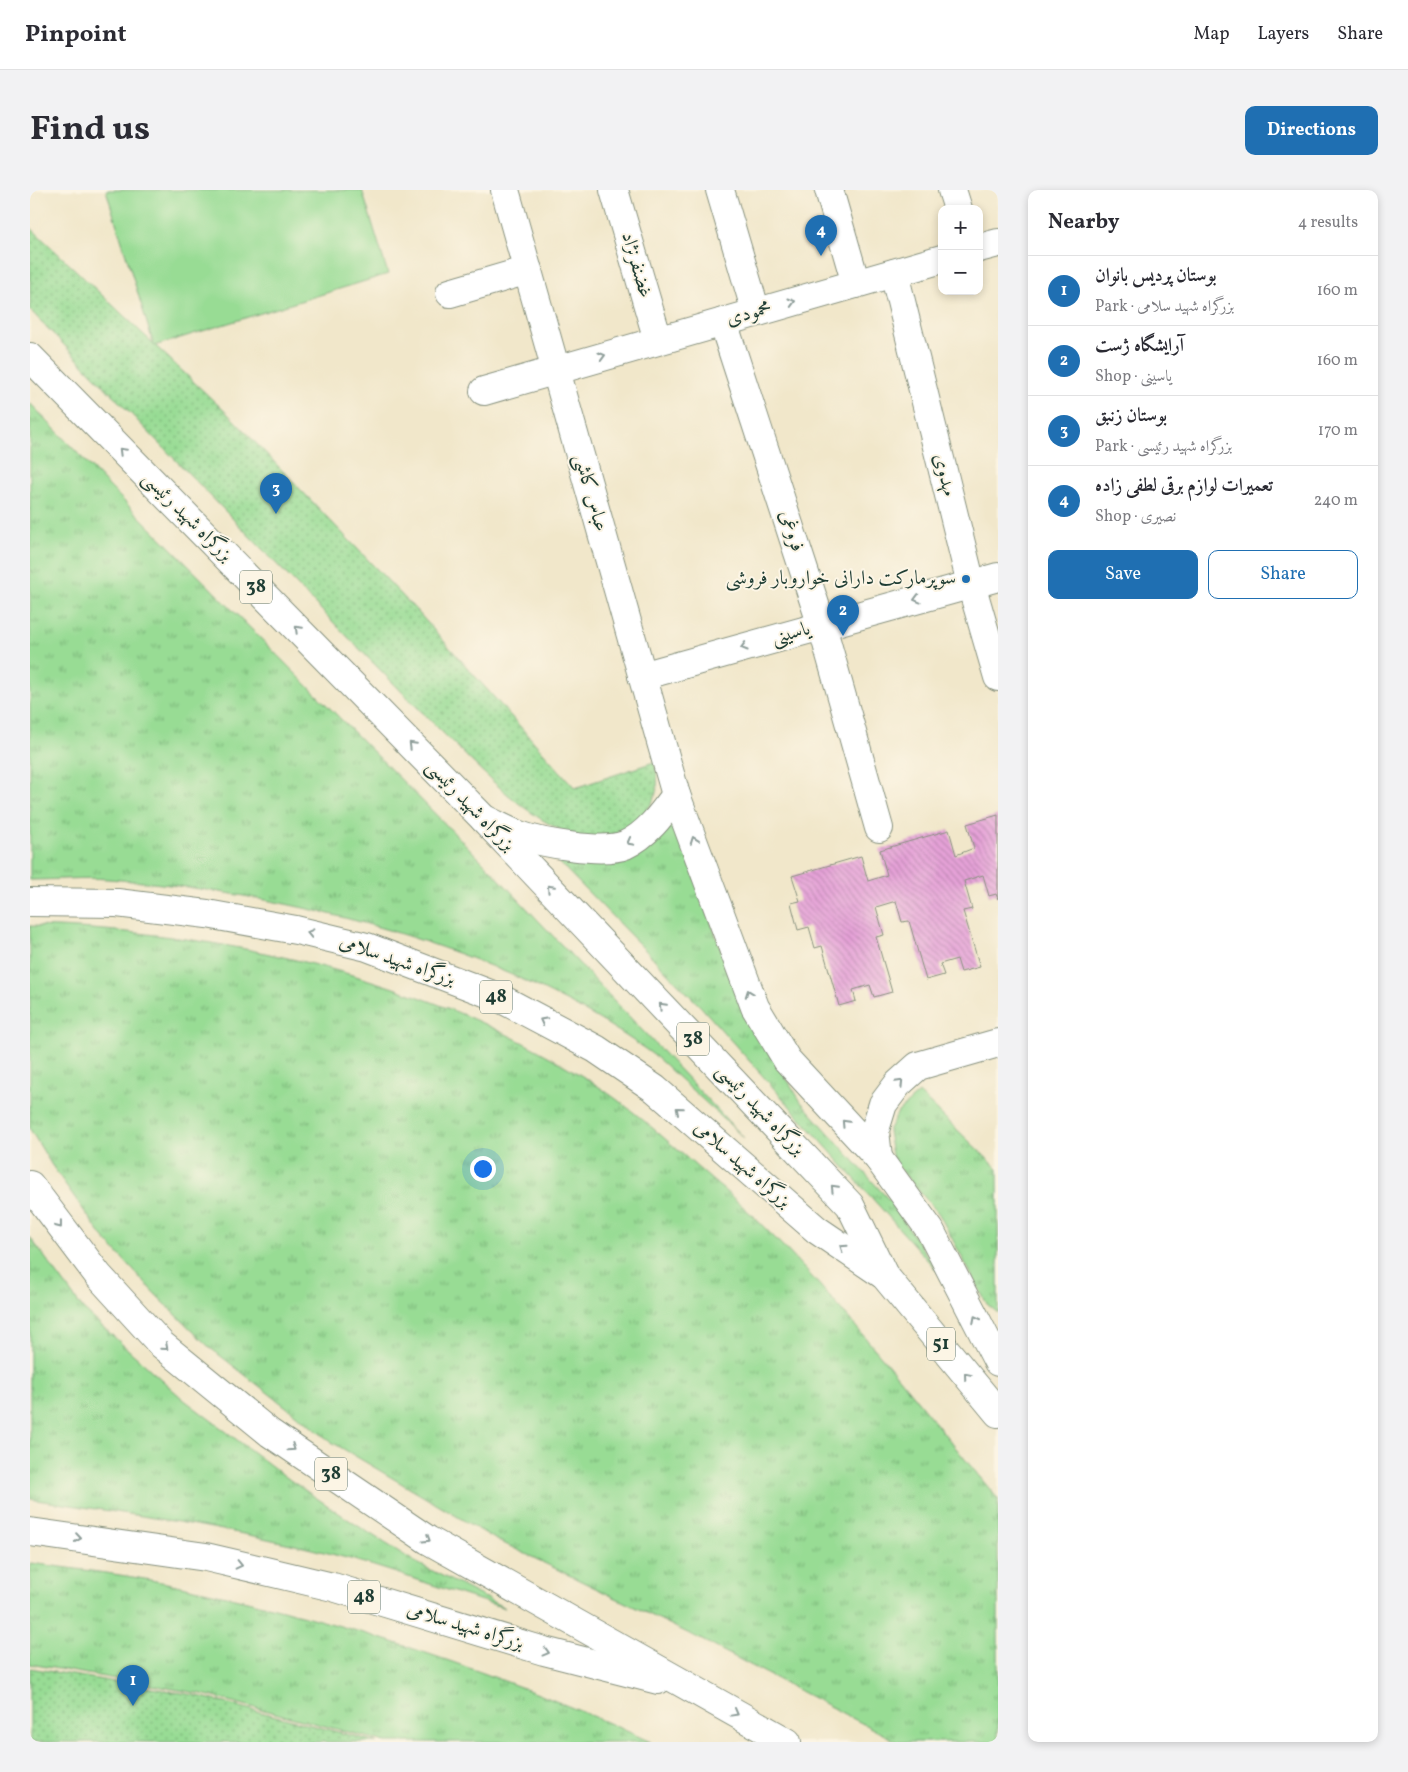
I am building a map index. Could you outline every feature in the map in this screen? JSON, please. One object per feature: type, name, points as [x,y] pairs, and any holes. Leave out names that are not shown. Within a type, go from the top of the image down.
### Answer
[{"type":"main road","name":"عباس کاشی","points":[[505,190],[676,795],[754,1007],[787,1060],[878,1158],[930,1230],[998,1362]]},
{"type":"main road","name":"غضنفرنژاد","points":[[614,190],[658,340]]},
{"type":"main road","points":[[720,190],[756,312]]},
{"type":"main road","points":[[829,190],[856,284]]},
{"type":"main road","points":[[952,190],[957,205]]},
{"type":"main road","points":[[983,247],[998,243]]},
{"type":"main road","name":"محمودی","points":[[484,391],[938,260]]},
{"type":"main road","points":[[450,293],[528,270]]},
{"type":"main road","name":"مهدوی","points":[[894,273],[972,584],[998,677]]},
{"type":"main road","name":"فروغی","points":[[723,322],[822,626],[879,828]]},
{"type":"main road","name":"بزرگراه شهید رئیسی","points":[[30,357],[482,818],[850,1205],[884,1275]]},
{"type":"main road","name":"یاسینی","points":[[642,676],[998,577]]},
{"type":"main road","points":[[482,818],[520,836],[580,848],[610,848],[623,846],[638,838],[659,818],[676,795]]},
{"type":"main road","name":"بزرگراه شهید سلامی","points":[[30,902],[135,905],[207,914],[296,930],[367,947],[498,997],[596,1049],[655,1089],[817,1230],[884,1275]]},
{"type":"main road","points":[[878,1158],[875,1130],[882,1104],[898,1084],[918,1066],[998,1043]]},
{"type":"main road","name":"38","points":[[30,1185],[98,1275],[161,1344],[270,1433],[428,1540],[692,1689]]},
{"type":"main road","name":"51","points":[[884,1275],[998,1413]]},
{"type":"main road","name":"بزرگراه شهید سلامی","points":[[30,1532],[206,1557],[333,1587],[544,1651],[692,1689]]},
{"type":"main road","points":[[692,1689],[787,1742]]},
{"type":"green space","points":[[106,190],[362,190],[388,274],[154,346]]},
{"type":"green space","points":[[30,227],[232,418],[416,610],[575,788],[654,762],[657,778],[656,793],[654,800],[645,813],[621,832],[597,839],[582,838],[562,831],[524,808],[472,762],[330,619],[30,310]]},
{"type":"green space","points":[[30,403],[106,483],[485,864],[744,1138],[648,1051],[590,1014],[527,982],[460,954],[390,930],[319,911],[247,897],[177,886],[108,879],[30,880]]},
{"type":"green space","points":[[675,822],[739,1000],[801,1102],[890,1201],[939,1273],[702,1008],[550,853],[618,859],[649,849]]},
{"type":"green space","points":[[30,926],[102,930],[175,938],[247,949],[319,966],[389,987],[458,1012],[524,1043],[587,1079],[644,1121],[741,1205],[788,1251],[850,1320],[998,1499],[998,1742],[898,1742],[702,1640],[495,1539],[330,1441],[209,1347],[155,1294],[102,1236],[51,1164],[30,1129]]},
{"type":"green space","points":[[919,1093],[998,1169],[998,1313],[987,1304],[939,1214],[893,1161],[888,1131],[898,1112]]},
{"type":"green space","points":[[30,1237],[83,1309],[183,1399],[290,1480],[355,1524],[415,1562],[505,1608],[373,1566],[291,1544],[180,1522],[30,1499]]},
{"type":"green space","points":[[30,1563],[170,1584],[249,1602],[367,1634],[539,1694],[651,1742],[386,1742],[202,1694],[30,1664]]},
{"type":"green space","points":[[30,1668],[194,1695],[377,1742],[30,1742]]},
{"type":"building","points":[[998,815],[998,899],[996,894],[989,896],[983,875],[964,881],[972,909],[963,911],[980,967],[961,972],[957,959],[940,964],[944,975],[926,980],[909,921],[902,922],[896,901],[876,907],[884,935],[876,937],[892,992],[874,997],[870,985],[853,990],[856,1001],[839,1006],[822,946],[815,948],[809,927],[798,930],[791,903],[800,901],[792,876],[861,856],[868,881],[887,875],[880,850],[949,830],[956,855],[974,848],[967,824]]},
{"type":"place","name":"تعمیرات لوازم برقی لطفی زاده","points":[[821,256]]},
{"type":"place","name":"بوستان زنبق","points":[[276,514]]},
{"type":"place","name":"سوپرمارکت دارانی خواروبار فروشی","points":[[966,579]]},
{"type":"place","name":"آرایشگاه ژست","points":[[843,636]]},
{"type":"place","name":"بوستان پردیس بانوان","points":[[133,1706]]}]
